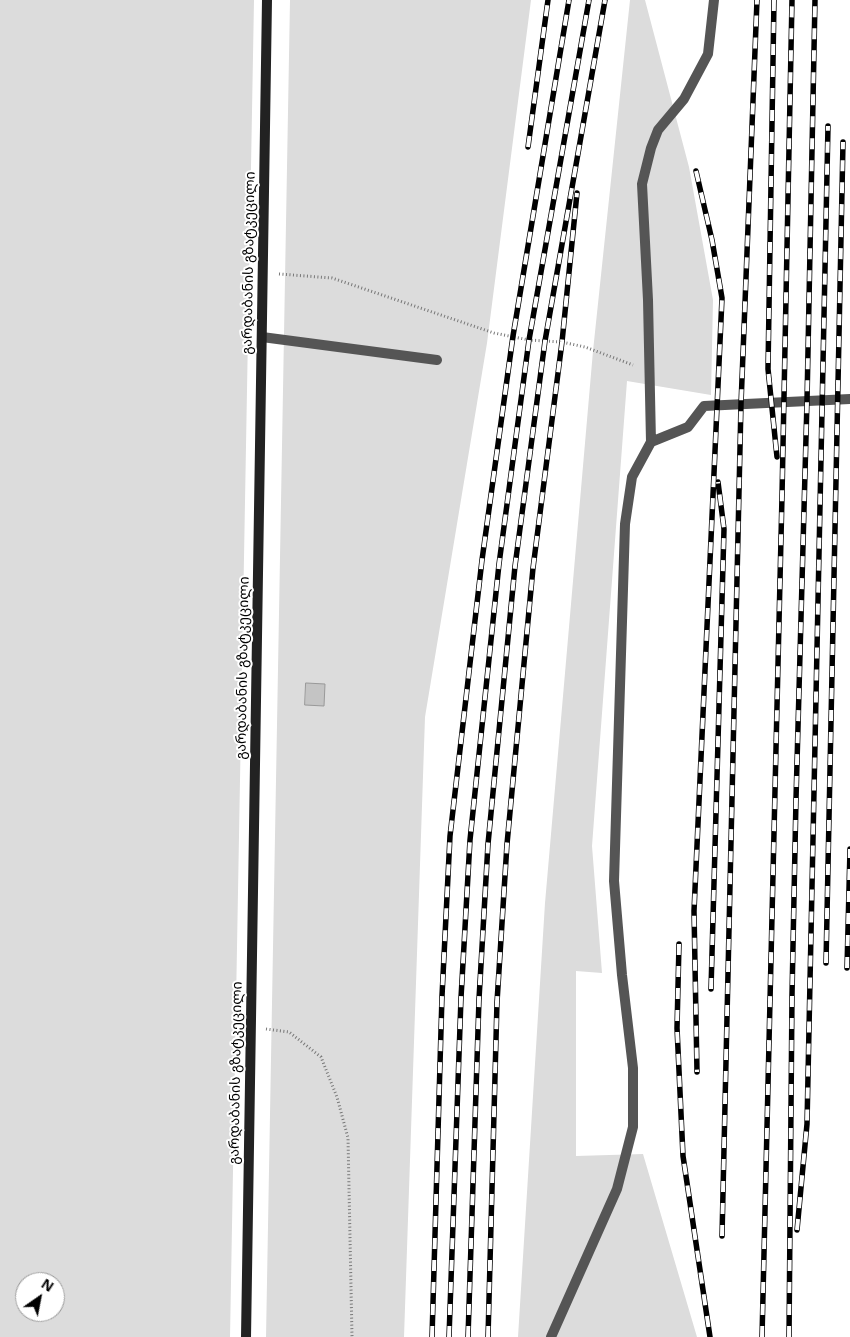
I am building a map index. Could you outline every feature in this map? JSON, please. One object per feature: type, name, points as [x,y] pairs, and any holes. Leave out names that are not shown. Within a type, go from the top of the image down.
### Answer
[{"type":"main road","name":"გარდაბანის გზატკეცილი","points":[[246,1337],[267,0]]},
{"type":"lane","points":[[551,1337],[616,1189],[634,1127],[633,1068],[622,975],[614,881],[625,524],[632,477],[651,442],[648,300],[642,184],[651,148],[658,130],[684,99],[708,54],[714,0]]},
{"type":"lane","points":[[262,337],[437,360]]},
{"type":"lane","points":[[651,442],[688,427],[704,406],[850,398]]},
{"type":"path","points":[[263,273],[332,278],[494,333],[529,340],[562,342],[585,347],[649,371]]},
{"type":"path","points":[[251,1026],[289,1032],[321,1057],[338,1097],[348,1138],[352,1337]]},
{"type":"shaded area","points":[[0,0],[254,0],[230,1337],[0,1337]]},
{"type":"shaded area","points":[[290,0],[531,0],[487,343],[425,717],[404,1337],[266,1337]]},
{"type":"shaded area","points":[[630,0],[645,0],[689,167],[713,300],[711,395],[627,381],[592,846],[602,973],[576,971],[576,1156],[643,1154],[697,1337],[518,1337],[545,903],[593,351]]},
{"type":"building","points":[[306,683],[325,684],[324,706],[305,705]]},
{"type":"railway","points":[[528,147],[548,0]]},
{"type":"railway","points":[[432,1337],[442,996],[450,836],[482,560],[513,336],[569,0]]},
{"type":"railway","points":[[449,1337],[461,998],[470,840],[499,564],[529,340],[589,0]]},
{"type":"railway","points":[[468,1337],[479,999],[488,844],[515,566],[545,341],[605,0]]},
{"type":"railway","points":[[722,1236],[741,404],[757,0]]},
{"type":"railway","points":[[774,0],[768,369],[777,457]]},
{"type":"railway","points":[[762,1337],[792,0]]},
{"type":"railway","points":[[789,1337],[792,995],[815,0]]},
{"type":"railway","points":[[797,1230],[807,1124],[828,126]]},
{"type":"railway","points":[[826,963],[843,142]]},
{"type":"railway","points":[[696,171],[712,240],[722,298],[694,911],[697,1072]]},
{"type":"railway","points":[[488,1337],[497,1002],[507,844],[533,568],[562,342],[577,193]]},
{"type":"railway","points":[[711,989],[724,529],[718,482]]},
{"type":"railway","points":[[847,968],[850,849]]},
{"type":"railway","points":[[679,944],[677,1028],[683,1156],[710,1337]]}]
